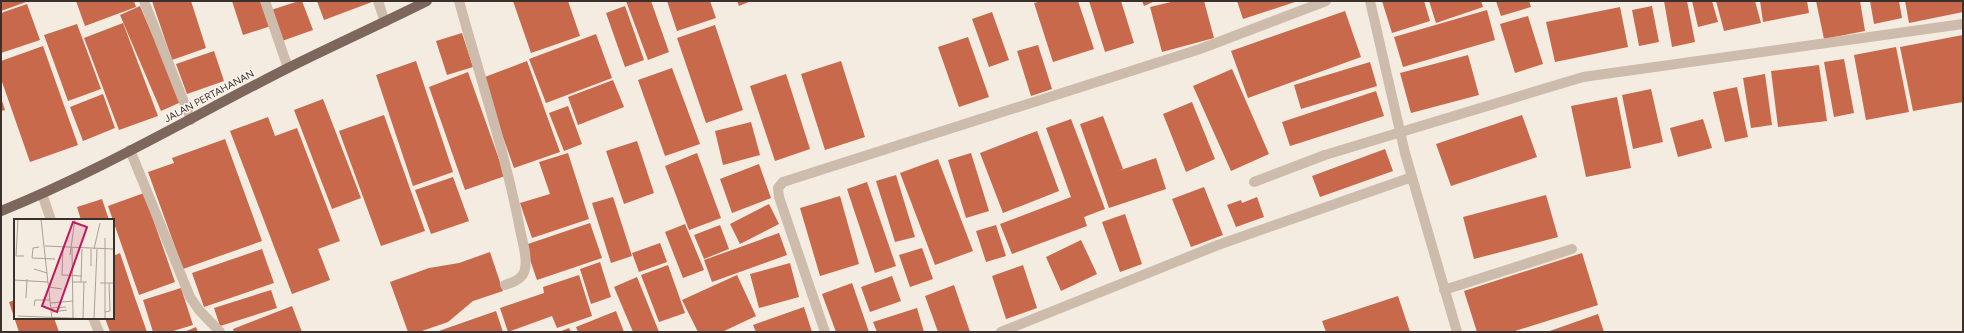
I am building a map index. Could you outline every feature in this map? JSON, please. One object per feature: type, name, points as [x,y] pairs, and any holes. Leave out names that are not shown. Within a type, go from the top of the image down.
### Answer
[{"type":"main road","name":"JALAN PERTAHANAN","points":[[1,211],[42,194],[191,120],[288,68],[428,1]]},
{"type":"street","points":[[144,1],[191,120]]},
{"type":"street","points":[[266,1],[288,68]]},
{"type":"street","points":[[378,1],[385,22]]},
{"type":"street","points":[[459,1],[514,198],[525,259],[525,270],[522,276],[515,282],[505,285]]},
{"type":"street","points":[[825,332],[779,197],[778,188],[783,182],[1200,49],[1326,1]]},
{"type":"street","points":[[1370,1],[1412,177],[1457,332]]},
{"type":"street","points":[[1254,182],[1325,154],[1568,81],[1601,73],[1963,24]]},
{"type":"street","points":[[130,150],[190,297],[199,310],[220,332]]},
{"type":"street","points":[[1001,332],[1218,245],[1412,177]]},
{"type":"street","points":[[42,194],[51,219]]},
{"type":"street","points":[[1444,290],[1572,249]]},
{"type":"street","points":[[93,319],[99,332]]},
{"type":"building","points":[[1,1],[29,1],[1,11]]},
{"type":"building","points":[[76,1],[134,1],[136,7],[85,26]]},
{"type":"building","points":[[152,1],[191,1],[206,48],[172,60]]},
{"type":"building","points":[[232,1],[262,1],[271,26],[243,35]]},
{"type":"building","points":[[302,1],[313,30],[282,41],[271,10]]},
{"type":"building","points":[[317,1],[371,1],[372,2],[324,20]]},
{"type":"building","points":[[513,1],[568,1],[580,36],[531,53]]},
{"type":"building","points":[[626,1],[651,1],[669,52],[648,60]]},
{"type":"building","points":[[667,1],[710,1],[716,18],[677,31]]},
{"type":"building","points":[[737,1],[751,1],[739,6]]},
{"type":"building","points":[[1042,1],[1078,1],[1094,49],[1053,62],[1034,3]]},
{"type":"building","points":[[1089,1],[1121,1],[1134,43],[1105,52]]},
{"type":"building","points":[[1142,1],[1155,1],[1144,6]]},
{"type":"building","points":[[1175,1],[1204,1],[1214,38],[1162,52],[1150,7]]},
{"type":"building","points":[[1237,1],[1298,1],[1243,19]]},
{"type":"building","points":[[1382,1],[1424,1],[1430,21],[1392,33]]},
{"type":"building","points":[[1429,1],[1481,1],[1483,7],[1436,23]]},
{"type":"building","points":[[1496,1],[1529,1],[1531,7],[1501,16]]},
{"type":"building","points":[[1664,1],[1687,1],[1695,42],[1672,47]]},
{"type":"building","points":[[1692,1],[1712,1],[1718,22],[1698,27]]},
{"type":"building","points":[[1716,1],[1755,1],[1761,23],[1724,31]]},
{"type":"building","points":[[1760,1],[1807,1],[1809,13],[1763,22]]},
{"type":"building","points":[[1816,1],[1860,1],[1865,31],[1824,39]]},
{"type":"building","points":[[1870,1],[1899,1],[1902,18],[1874,24]]},
{"type":"building","points":[[1905,1],[1963,1],[1963,12],[1909,23]]},
{"type":"building","points":[[27,4],[40,40],[1,53],[1,13]]},
{"type":"building","points":[[140,6],[181,102],[161,111],[120,15]]},
{"type":"building","points":[[625,6],[644,60],[625,67],[606,13]]},
{"type":"building","points":[[1652,6],[1659,42],[1639,46],[1632,10]]},
{"type":"building","points":[[1620,7],[1628,47],[1555,62],[1546,22]]},
{"type":"building","points":[[1487,10],[1495,40],[1403,67],[1394,37]]},
{"type":"building","points":[[1345,11],[1361,57],[1248,98],[1231,51]]},
{"type":"building","points":[[992,12],[1009,60],[989,67],[972,19]]},
{"type":"building","points":[[1528,16],[1543,64],[1515,73],[1500,24]]},
{"type":"building","points":[[123,23],[158,116],[119,130],[84,38]]},
{"type":"building","points":[[77,24],[101,89],[68,101],[44,35]]},
{"type":"building","points":[[715,25],[743,110],[706,123],[677,38]]},
{"type":"building","points":[[462,33],[473,67],[447,75],[436,41]]},
{"type":"building","points":[[596,34],[612,78],[546,103],[529,59]]},
{"type":"building","points":[[1963,35],[1963,102],[1913,111],[1900,47]]},
{"type":"building","points":[[968,37],[989,97],[959,107],[938,47]]},
{"type":"building","points":[[1038,45],[1052,89],[1031,96],[1017,51]]},
{"type":"building","points":[[43,46],[78,145],[30,162],[1,79],[1,61]]},
{"type":"building","points":[[1896,47],[1909,112],[1866,120],[1854,55]]},
{"type":"building","points":[[214,51],[224,81],[187,94],[176,64]]},
{"type":"building","points":[[1468,55],[1479,95],[1411,113],[1400,73]]},
{"type":"building","points":[[1844,59],[1854,113],[1834,117],[1824,62]]},
{"type":"building","points":[[416,61],[453,172],[413,186],[376,75]]},
{"type":"building","points":[[527,61],[560,152],[514,168],[482,78]]},
{"type":"building","points":[[841,61],[865,137],[825,150],[801,74]]},
{"type":"building","points":[[1370,62],[1377,86],[1301,109],[1294,85]]},
{"type":"building","points":[[1819,65],[1827,121],[1778,127],[1771,71]]},
{"type":"building","points":[[672,68],[700,144],[665,156],[638,80]]},
{"type":"building","points":[[1232,69],[1269,154],[1231,171],[1193,86]]},
{"type":"building","points":[[468,72],[505,176],[465,190],[429,87]]},
{"type":"building","points":[[786,74],[810,149],[775,161],[750,86]]},
{"type":"building","points":[[1765,74],[1772,125],[1751,128],[1743,78]]},
{"type":"building","points":[[613,80],[624,107],[578,125],[568,97]]},
{"type":"building","points":[[1737,87],[1748,137],[1725,142],[1713,92]]},
{"type":"building","points":[[1651,89],[1663,142],[1633,149],[1622,95]]},
{"type":"building","points":[[1376,91],[1384,116],[1290,146],[1282,122]]},
{"type":"building","points":[[103,94],[115,128],[83,141],[70,107]]},
{"type":"building","points":[[1617,97],[1631,168],[1586,177],[1571,106]]},
{"type":"building","points":[[1,98],[5,110],[1,111]]},
{"type":"building","points":[[323,99],[361,198],[332,209],[294,110]]},
{"type":"building","points":[[1192,102],[1215,159],[1186,172],[1163,114]]},
{"type":"building","points":[[568,106],[582,144],[564,151],[549,113]]},
{"type":"building","points":[[384,115],[425,231],[381,246],[339,131]]},
{"type":"building","points":[[1522,115],[1537,157],[1451,186],[1436,144]]},
{"type":"building","points":[[1103,116],[1123,169],[1118,171],[1156,158],[1166,189],[1109,208],[1080,124]]},
{"type":"building","points":[[268,117],[275,136],[297,128],[340,241],[318,249],[330,280],[292,294],[230,131]]},
{"type":"building","points":[[1071,119],[1105,209],[1084,217],[1087,226],[1012,254],[1000,224],[1071,197],[1046,128]]},
{"type":"building","points":[[1703,119],[1712,148],[1678,157],[1670,128]]},
{"type":"building","points":[[751,122],[760,155],[723,165],[715,131]]},
{"type":"building","points":[[1037,131],[1059,191],[1003,213],[980,153]]},
{"type":"building","points":[[225,139],[262,241],[183,269],[148,172],[174,163],[172,158]]},
{"type":"building","points":[[637,141],[654,193],[624,204],[606,151]]},
{"type":"building","points":[[1385,149],[1393,171],[1320,197],[1312,176]]},
{"type":"building","points":[[568,153],[589,219],[532,238],[520,203],[550,194],[539,162]]},
{"type":"building","points":[[697,153],[721,218],[689,230],[665,166]]},
{"type":"building","points":[[971,153],[989,211],[966,218],[948,160]]},
{"type":"building","points":[[938,159],[973,251],[935,265],[900,173]]},
{"type":"building","points":[[759,164],[771,198],[732,213],[720,179]]},
{"type":"building","points":[[896,175],[915,237],[895,242],[876,181]]},
{"type":"building","points":[[453,177],[469,221],[431,234],[415,190]]},
{"type":"building","points":[[867,182],[896,266],[875,273],[847,189]]},
{"type":"building","points":[[1204,187],[1223,235],[1191,247],[1172,199]]},
{"type":"building","points":[[144,193],[175,282],[139,295],[114,223],[114,219],[113,219],[108,206]]},
{"type":"building","points":[[1546,195],[1558,237],[1474,259],[1463,217]]},
{"type":"building","points":[[840,196],[859,264],[820,276],[800,208]]},
{"type":"building","points":[[613,197],[632,256],[611,263],[592,203]]},
{"type":"building","points":[[1257,197],[1264,217],[1236,227],[1227,205],[1241,200],[1242,203]]},
{"type":"building","points":[[102,199],[109,219],[81,219],[77,207]]},
{"type":"building","points":[[769,204],[779,224],[740,244],[730,224]]},
{"type":"building","points":[[1125,214],[1142,264],[1120,272],[1102,222]]},
{"type":"building","points":[[590,223],[602,258],[537,280],[525,245]]},
{"type":"building","points":[[685,224],[704,270],[683,278],[665,232]]},
{"type":"building","points":[[720,225],[729,249],[704,259],[694,235]]},
{"type":"building","points":[[996,225],[1006,256],[986,262],[976,231]]},
{"type":"building","points":[[779,233],[787,255],[712,282],[704,260]]},
{"type":"building","points":[[1081,240],[1097,274],[1061,291],[1046,257]]},
{"type":"building","points":[[660,243],[667,262],[639,272],[632,253]]},
{"type":"building","points":[[922,248],[933,279],[910,287],[899,255]]},
{"type":"building","points":[[262,249],[274,283],[204,307],[192,273]]},
{"type":"building","points":[[490,252],[503,291],[473,301],[448,322],[419,332],[408,332],[390,282],[429,268],[459,263]]},
{"type":"building","points":[[120,253],[147,332],[110,332],[105,319],[114,319],[114,256]]},
{"type":"building","points":[[1582,253],[1598,305],[1512,332],[1477,332],[1464,291]]},
{"type":"building","points":[[600,262],[611,297],[591,304],[580,269]]},
{"type":"building","points":[[790,263],[799,297],[759,308],[750,274]]},
{"type":"building","points":[[668,265],[685,313],[659,322],[641,275]]},
{"type":"building","points":[[1023,265],[1037,308],[1006,319],[992,276]]},
{"type":"building","points":[[579,275],[592,316],[557,328],[552,316],[508,332],[500,308],[544,293],[543,287]]},
{"type":"building","points":[[737,275],[756,316],[722,332],[698,332],[682,300]]},
{"type":"building","points":[[892,276],[901,301],[870,312],[861,287]]},
{"type":"building","points":[[637,277],[659,332],[633,332],[614,287]]},
{"type":"building","points":[[852,283],[869,332],[836,332],[822,294]]},
{"type":"building","points":[[954,285],[970,332],[938,332],[925,296]]},
{"type":"building","points":[[181,288],[193,325],[170,332],[153,332],[143,300]]},
{"type":"building","points":[[271,290],[277,308],[220,326],[214,308]]},
{"type":"building","points":[[1398,296],[1410,332],[1326,332],[1322,321]]},
{"type":"building","points":[[14,300],[14,317],[9,302]]},
{"type":"building","points":[[292,306],[302,332],[234,332],[233,329]]},
{"type":"building","points":[[804,307],[812,332],[756,332],[753,325]]},
{"type":"building","points":[[917,308],[924,332],[877,332],[873,322]]},
{"type":"building","points":[[496,311],[503,332],[436,332]]},
{"type":"building","points":[[616,311],[624,332],[578,332],[576,327]]},
{"type":"building","points":[[1598,314],[1604,332],[1547,332]]},
{"type":"building","points":[[15,319],[54,319],[59,332],[19,332]]},
{"type":"building","points":[[196,327],[198,332],[184,332]]},
{"type":"building","points":[[569,328],[571,332],[559,332]]}]
